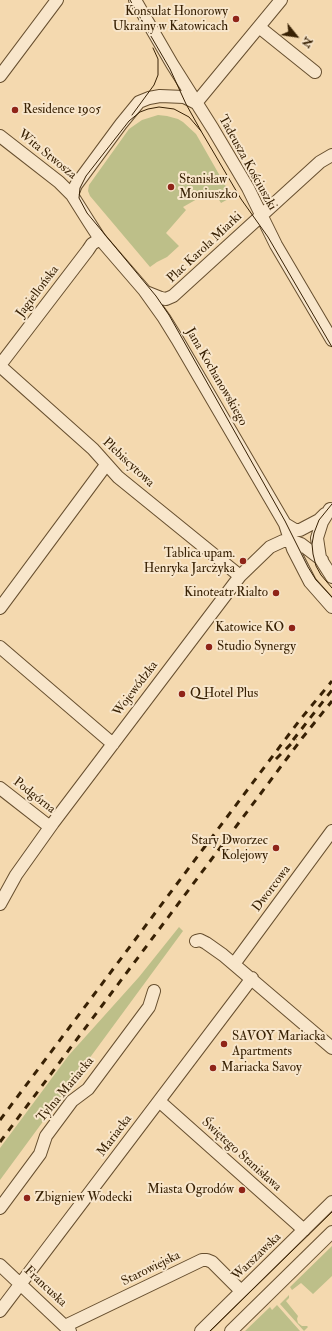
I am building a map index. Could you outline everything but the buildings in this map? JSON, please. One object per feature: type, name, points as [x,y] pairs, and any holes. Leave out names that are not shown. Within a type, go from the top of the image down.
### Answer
[{"type":"street","points":[[0,76],[57,0]]},
{"type":"street","name":"Tadeusza Kościuszki","points":[[135,0],[172,64],[248,188],[276,246],[330,333]]},
{"type":"street","points":[[72,195],[76,185],[139,102],[160,96],[182,97],[196,103],[281,0]]},
{"type":"street","points":[[259,27],[315,72]]},
{"type":"street","name":"Wita Stwosza","points":[[0,136],[60,182],[72,195],[100,239]]},
{"type":"street","name":"Plac Karola Miarki","points":[[144,290],[161,298],[166,299],[173,296],[320,162],[332,155]]},
{"type":"street","name":"Jana Kochanowskiego","points":[[100,239],[144,290],[177,339],[285,524],[292,549],[310,582],[332,607]]},
{"type":"street","name":"Jagiellońska","points":[[0,366],[92,244],[100,239]]},
{"type":"street","name":"Plebiscytowa","points":[[0,366],[93,450],[118,477],[240,576]]},
{"type":"street","points":[[0,608],[106,465]]},
{"type":"street","points":[[285,524],[295,530],[304,529],[319,520],[331,508]]},
{"type":"street","points":[[331,508],[322,522],[317,538],[318,548],[322,560],[332,577]]},
{"type":"street","name":"Wojewódzka","points":[[0,904],[3,888],[240,576],[270,547],[283,541],[290,541]]},
{"type":"street","points":[[290,541],[301,544],[322,560]]},
{"type":"street","points":[[0,647],[113,744]]},
{"type":"street","name":"Podgórna","points":[[0,788],[50,827]]},
{"type":"street","name":"Dworcowa","points":[[234,964],[332,832]]},
{"type":"street","points":[[196,941],[200,940],[206,943],[252,978],[332,1048]]},
{"type":"street","name":"Mariacka","points":[[0,1311],[252,978]]},
{"type":"street","name":"Tylna Mariacka","points":[[0,1208],[40,1154],[43,1142],[50,1130],[72,1101],[88,1089],[149,1007],[154,991]]},
{"type":"street","name":"Świętego Stanisława","points":[[159,1101],[304,1230]]},
{"type":"street","name":"Warszawska","points":[[201,1331],[332,1202]]},
{"type":"street","points":[[231,1331],[332,1232]]},
{"type":"street","name":"Starowiejska","points":[[68,1329],[204,1260],[212,1262],[241,1291]]},
{"type":"street","name":"Francuska","points":[[0,1264],[68,1329]]},
{"type":"green space","points":[[158,115],[178,119],[196,134],[232,197],[221,203],[213,190],[183,207],[186,210],[166,233],[179,246],[167,257],[150,267],[90,196],[88,191],[89,185],[129,129],[142,120]]},
{"type":"green space","points":[[179,927],[183,931],[0,1180],[0,1148],[69,1055],[139,977]]},
{"type":"green space","points":[[332,1246],[332,1276],[313,1294],[301,1283],[292,1290],[290,1287]]},
{"type":"green space","points":[[289,1295],[289,1298],[286,1301],[298,1316],[298,1323],[302,1326],[308,1327],[304,1331],[280,1304]]},
{"type":"green space","points":[[277,1305],[300,1331],[245,1331],[270,1307],[272,1310]]},
{"type":"tram line","points":[[130,0],[170,69],[186,104],[201,131],[241,199],[268,237],[332,347]]},
{"type":"tram line","points":[[132,115],[154,85],[158,75],[158,59],[153,48]]},
{"type":"tram line","points":[[201,131],[189,117],[174,109],[159,107],[140,112],[129,121],[86,176],[80,188],[79,198],[87,213],[156,296],[169,315],[285,521],[308,567],[316,580],[332,597]]},
{"type":"tram line","points":[[332,504],[319,520],[312,544],[316,566],[321,575],[332,588]]},
{"type":"tram line","points":[[210,1331],[332,1212]]},
{"type":"railway","points":[[0,1120],[299,721],[332,681]]},
{"type":"railway","points":[[293,740],[332,690]]},
{"type":"railway","points":[[0,1142],[303,737],[332,701]]},
{"type":"railway","points":[[276,759],[296,739]]},
{"type":"place","name":"Konsulat Honorowy Ukrainy w Katowicach","points":[[236,19]]},
{"type":"place","name":"Residence 1905","points":[[15,110]]},
{"type":"place","name":"Stanisław Moniuszko","points":[[171,187]]},
{"type":"place","name":"Tablica upam. Henryka Jarczyka","points":[[243,561]]},
{"type":"place","name":"Kinoteatr Rialto","points":[[276,593]]},
{"type":"place","name":"Katowice KO","points":[[292,628]]},
{"type":"place","name":"Studio Synergy","points":[[209,647]]},
{"type":"place","name":"Q Hotel Plus","points":[[182,694]]},
{"type":"place","name":"Stary Dworzec Kolejowy","points":[[276,848]]},
{"type":"place","name":"SAVOY Mariacka Apartments","points":[[224,1044]]},
{"type":"place","name":"Mariacka Savoy","points":[[213,1068]]},
{"type":"place","name":"Miasta Ogrodów","points":[[242,1190]]},
{"type":"place","name":"Zbigniew Wodecki","points":[[27,1198]]}]
